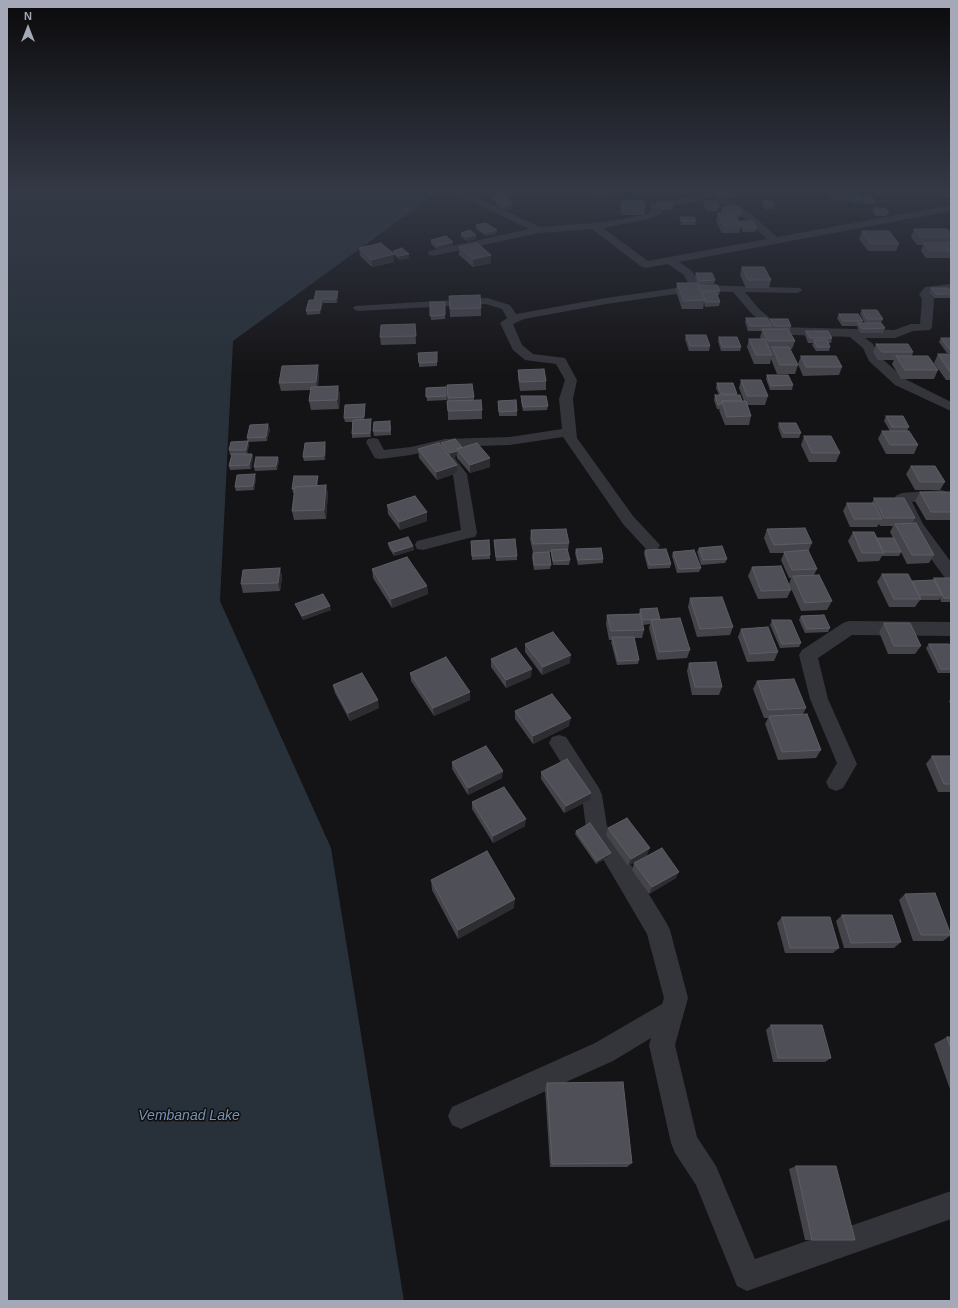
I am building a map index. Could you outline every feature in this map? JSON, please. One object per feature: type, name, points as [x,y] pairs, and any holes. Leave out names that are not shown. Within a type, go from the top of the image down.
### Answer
[{"type":"street","points":[[630,253],[646,265],[712,253]]},
{"type":"street","points":[[670,261],[688,273],[697,288]]},
{"type":"street","points":[[736,289],[755,311],[767,321],[772,331],[895,334],[911,328],[926,327],[928,299],[925,294],[929,290],[951,287]]},
{"type":"street","points":[[652,545],[628,520],[570,438],[566,399],[572,380],[561,361],[529,357],[517,346],[506,323],[521,316],[606,301],[697,288],[796,290]]},
{"type":"street","points":[[359,308],[487,301],[506,307],[514,319]]},
{"type":"street","points":[[853,333],[869,346],[873,358],[900,382],[951,407]]},
{"type":"street","points":[[373,442],[380,455],[411,451],[445,443],[510,441],[569,432]]},
{"type":"street","points":[[423,545],[469,533],[460,474],[444,453],[435,445]]},
{"type":"street","points":[[950,496],[902,498],[916,526],[951,574]]},
{"type":"street","points":[[836,782],[847,764],[819,699],[808,655],[849,628],[949,631]]},
{"type":"street","points":[[559,743],[572,766],[592,795],[597,828],[658,930],[676,998],[662,1045],[685,1143],[706,1176],[747,1276],[951,1205]]},
{"type":"street","points":[[461,1116],[604,1052],[672,1012]]},
{"type":"water","name":"Vembanad Lake","points":[[7,253],[354,253],[233,341],[220,601],[331,848],[404,1301],[7,1301]]},
{"type":"building","points":[[364,253],[394,254],[371,260]]},
{"type":"building","points":[[395,253],[409,254],[399,256]]},
{"type":"building","points":[[466,253],[489,253],[491,255],[473,259]]},
{"type":"building","points":[[742,267],[764,267],[771,280],[748,280]]},
{"type":"building","points":[[696,273],[712,273],[715,280],[699,281]]},
{"type":"building","points":[[677,283],[698,283],[705,300],[684,301]]},
{"type":"building","points":[[698,285],[717,285],[720,291],[701,291]]},
{"type":"building","points":[[931,288],[948,288],[951,294],[936,294]]},
{"type":"building","points":[[316,291],[338,291],[336,299],[322,299],[320,310],[306,311],[309,300],[314,300]]},
{"type":"building","points":[[702,292],[716,292],[720,302],[706,302]]},
{"type":"building","points":[[480,295],[481,308],[450,309],[449,296]]},
{"type":"building","points":[[430,302],[445,302],[445,315],[430,316]]},
{"type":"building","points":[[862,310],[877,310],[883,319],[867,319]]},
{"type":"building","points":[[839,314],[858,314],[863,321],[843,321]]},
{"type":"building","points":[[746,318],[767,318],[771,326],[750,326]]},
{"type":"building","points":[[770,319],[788,319],[791,326],[774,326]]},
{"type":"building","points":[[858,323],[881,323],[885,328],[862,329]]},
{"type":"building","points":[[415,324],[416,336],[380,337],[381,325]]},
{"type":"building","points":[[762,329],[788,329],[795,341],[768,341]]},
{"type":"building","points":[[806,331],[828,331],[832,338],[810,338]]},
{"type":"building","points":[[686,335],[706,335],[710,346],[690,346]]},
{"type":"building","points":[[719,337],[737,337],[741,347],[722,347]]},
{"type":"building","points":[[941,338],[951,338],[951,349],[949,349]]},
{"type":"building","points":[[749,339],[765,339],[772,355],[756,355]]},
{"type":"building","points":[[814,340],[827,340],[830,347],[817,347]]},
{"type":"building","points":[[876,344],[908,344],[913,352],[882,352]]},
{"type":"building","points":[[772,347],[789,347],[798,365],[780,365]]},
{"type":"building","points":[[437,352],[437,362],[419,363],[418,353]]},
{"type":"building","points":[[938,354],[951,354],[951,372],[950,372]]},
{"type":"building","points":[[801,356],[836,356],[842,367],[806,367]]},
{"type":"building","points":[[896,356],[928,356],[938,370],[905,370]]},
{"type":"building","points":[[318,365],[316,382],[279,383],[282,366]]},
{"type":"building","points":[[544,369],[546,381],[520,382],[518,370]]},
{"type":"building","points":[[767,375],[788,375],[793,385],[771,386]]},
{"type":"building","points":[[741,380],[761,380],[768,396],[747,396]]},
{"type":"building","points":[[717,383],[733,383],[737,394],[721,394]]},
{"type":"building","points":[[472,384],[474,397],[448,398],[447,385]]},
{"type":"building","points":[[338,386],[337,400],[309,401],[311,387]]},
{"type":"building","points":[[446,387],[446,396],[426,397],[426,388]]},
{"type":"building","points":[[715,395],[740,395],[742,401],[722,401],[721,404],[718,405]]},
{"type":"building","points":[[521,396],[546,396],[548,406],[523,407]]},
{"type":"building","points":[[481,400],[482,410],[448,411],[447,401]]},
{"type":"building","points":[[516,400],[517,411],[499,412],[498,401]]},
{"type":"building","points":[[722,401],[746,401],[751,416],[727,417]]},
{"type":"building","points":[[365,404],[364,417],[344,418],[345,405]]},
{"type":"building","points":[[886,416],[903,416],[909,427],[892,427]]},
{"type":"building","points":[[371,419],[370,433],[352,434],[353,420]]},
{"type":"building","points":[[390,421],[390,431],[373,431],[374,422]]},
{"type":"building","points":[[779,423],[796,423],[801,433],[784,433]]},
{"type":"building","points":[[268,424],[266,437],[247,438],[250,425]]},
{"type":"building","points":[[882,431],[909,431],[918,445],[890,445]]},
{"type":"building","points":[[804,436],[831,436],[840,453],[812,453]]},
{"type":"building","points":[[455,439],[462,447],[457,449],[457,451],[450,453],[441,443]]},
{"type":"building","points":[[248,441],[246,450],[229,450],[231,442]]},
{"type":"building","points":[[325,442],[324,456],[303,457],[305,443]]},
{"type":"building","points":[[439,443],[457,465],[436,472],[418,449]]},
{"type":"building","points":[[477,443],[490,458],[470,465],[457,449]]},
{"type":"building","points":[[232,454],[252,454],[249,465],[229,466]]},
{"type":"building","points":[[256,457],[278,457],[276,466],[254,467]]},
{"type":"building","points":[[911,466],[935,466],[945,482],[920,482]]},
{"type":"building","points":[[255,474],[253,486],[235,487],[237,475]]},
{"type":"building","points":[[294,476],[318,476],[316,486],[295,487],[292,489]]},
{"type":"building","points":[[326,485],[324,510],[292,511],[295,487]]},
{"type":"building","points":[[920,492],[950,492],[951,512],[931,512]]},
{"type":"building","points":[[415,496],[427,512],[399,522],[387,505]]},
{"type":"building","points":[[874,498],[904,498],[915,518],[884,518]]},
{"type":"building","points":[[847,503],[874,503],[882,519],[854,519]]},
{"type":"building","points":[[916,523],[934,555],[912,555],[895,524]]},
{"type":"building","points":[[805,528],[812,543],[774,545],[767,529]]},
{"type":"building","points":[[566,529],[569,543],[533,544],[531,530]]},
{"type":"building","points":[[853,532],[874,532],[884,553],[862,553]]},
{"type":"building","points":[[408,537],[413,546],[394,552],[388,543]]},
{"type":"building","points":[[876,538],[894,538],[901,552],[883,552]]},
{"type":"building","points":[[515,539],[517,556],[496,557],[494,540]]},
{"type":"building","points":[[489,540],[490,555],[472,556],[471,541]]},
{"type":"building","points":[[722,546],[727,559],[703,560],[699,548]]},
{"type":"building","points":[[601,548],[603,559],[578,560],[576,549]]},
{"type":"building","points":[[567,549],[570,560],[553,561],[551,550]]},
{"type":"building","points":[[666,549],[671,564],[649,565],[645,550]]},
{"type":"building","points":[[694,550],[701,568],[679,569],[673,552]]},
{"type":"building","points":[[808,550],[817,569],[792,570],[784,552]]},
{"type":"building","points":[[549,552],[551,565],[534,565],[533,553]]},
{"type":"building","points":[[407,557],[427,586],[391,599],[372,569]]},
{"type":"building","points":[[781,566],[791,590],[761,591],[752,567]]},
{"type":"building","points":[[280,568],[278,583],[241,584],[243,570]]},
{"type":"building","points":[[882,574],[908,574],[921,599],[894,599]]},
{"type":"building","points":[[819,575],[832,601],[805,603],[793,576]]},
{"type":"building","points":[[934,578],[951,578],[951,598],[944,598]]},
{"type":"building","points":[[934,580],[942,595],[919,595],[912,581]]},
{"type":"building","points":[[323,594],[330,606],[302,616],[295,604]]},
{"type":"building","points":[[722,597],[733,627],[700,629],[690,598]]},
{"type":"building","points":[[657,608],[660,619],[642,620],[640,609]]},
{"type":"building","points":[[640,614],[644,630],[611,631],[607,615]]},
{"type":"building","points":[[824,615],[830,628],[807,629],[801,616]]},
{"type":"building","points":[[680,618],[690,650],[659,652],[651,620]]},
{"type":"building","points":[[772,620],[791,620],[801,643],[782,644]]},
{"type":"building","points":[[884,623],[910,623],[921,646],[894,646]]},
{"type":"building","points":[[768,627],[778,652],[750,654],[741,629]]},
{"type":"building","points":[[553,632],[571,655],[543,667],[525,644]]},
{"type":"building","points":[[612,637],[634,637],[639,660],[618,661]]},
{"type":"building","points":[[929,644],[949,644],[951,647],[951,669],[941,669]]},
{"type":"building","points":[[516,648],[532,669],[506,680],[491,659]]},
{"type":"building","points":[[446,657],[470,692],[433,708],[410,673]]},
{"type":"building","points":[[716,662],[722,687],[695,687],[689,663]]},
{"type":"building","points":[[362,673],[378,700],[348,713],[333,685]]},
{"type":"building","points":[[794,679],[806,708],[768,710],[757,681]]},
{"type":"building","points":[[552,694],[571,718],[533,736],[515,711]]},
{"type":"building","points":[[807,714],[821,750],[782,752],[769,716]]},
{"type":"building","points":[[486,746],[503,771],[468,788],[452,762]]},
{"type":"building","points":[[932,756],[951,756],[951,784],[944,784]]},
{"type":"building","points":[[567,759],[591,793],[566,806],[541,772]]},
{"type":"building","points":[[504,787],[526,819],[493,836],[472,802]]},
{"type":"building","points":[[627,818],[650,848],[631,859],[608,828]]},
{"type":"building","points":[[590,823],[611,853],[597,861],[576,831]]},
{"type":"building","points":[[662,848],[679,872],[652,887],[634,863]]},
{"type":"building","points":[[487,851],[515,899],[458,930],[431,880]]},
{"type":"building","points":[[935,893],[951,935],[921,935],[905,894]]},
{"type":"building","points":[[842,915],[892,915],[901,942],[851,943]]},
{"type":"building","points":[[782,917],[830,917],[839,948],[790,948]]},
{"type":"building","points":[[771,1025],[822,1025],[831,1058],[778,1058]]},
{"type":"building","points":[[947,1037],[951,1037],[951,1049]]},
{"type":"building","points":[[623,1082],[632,1163],[552,1164],[547,1083]]},
{"type":"building","points":[[796,1166],[836,1166],[855,1240],[812,1240]]}]
